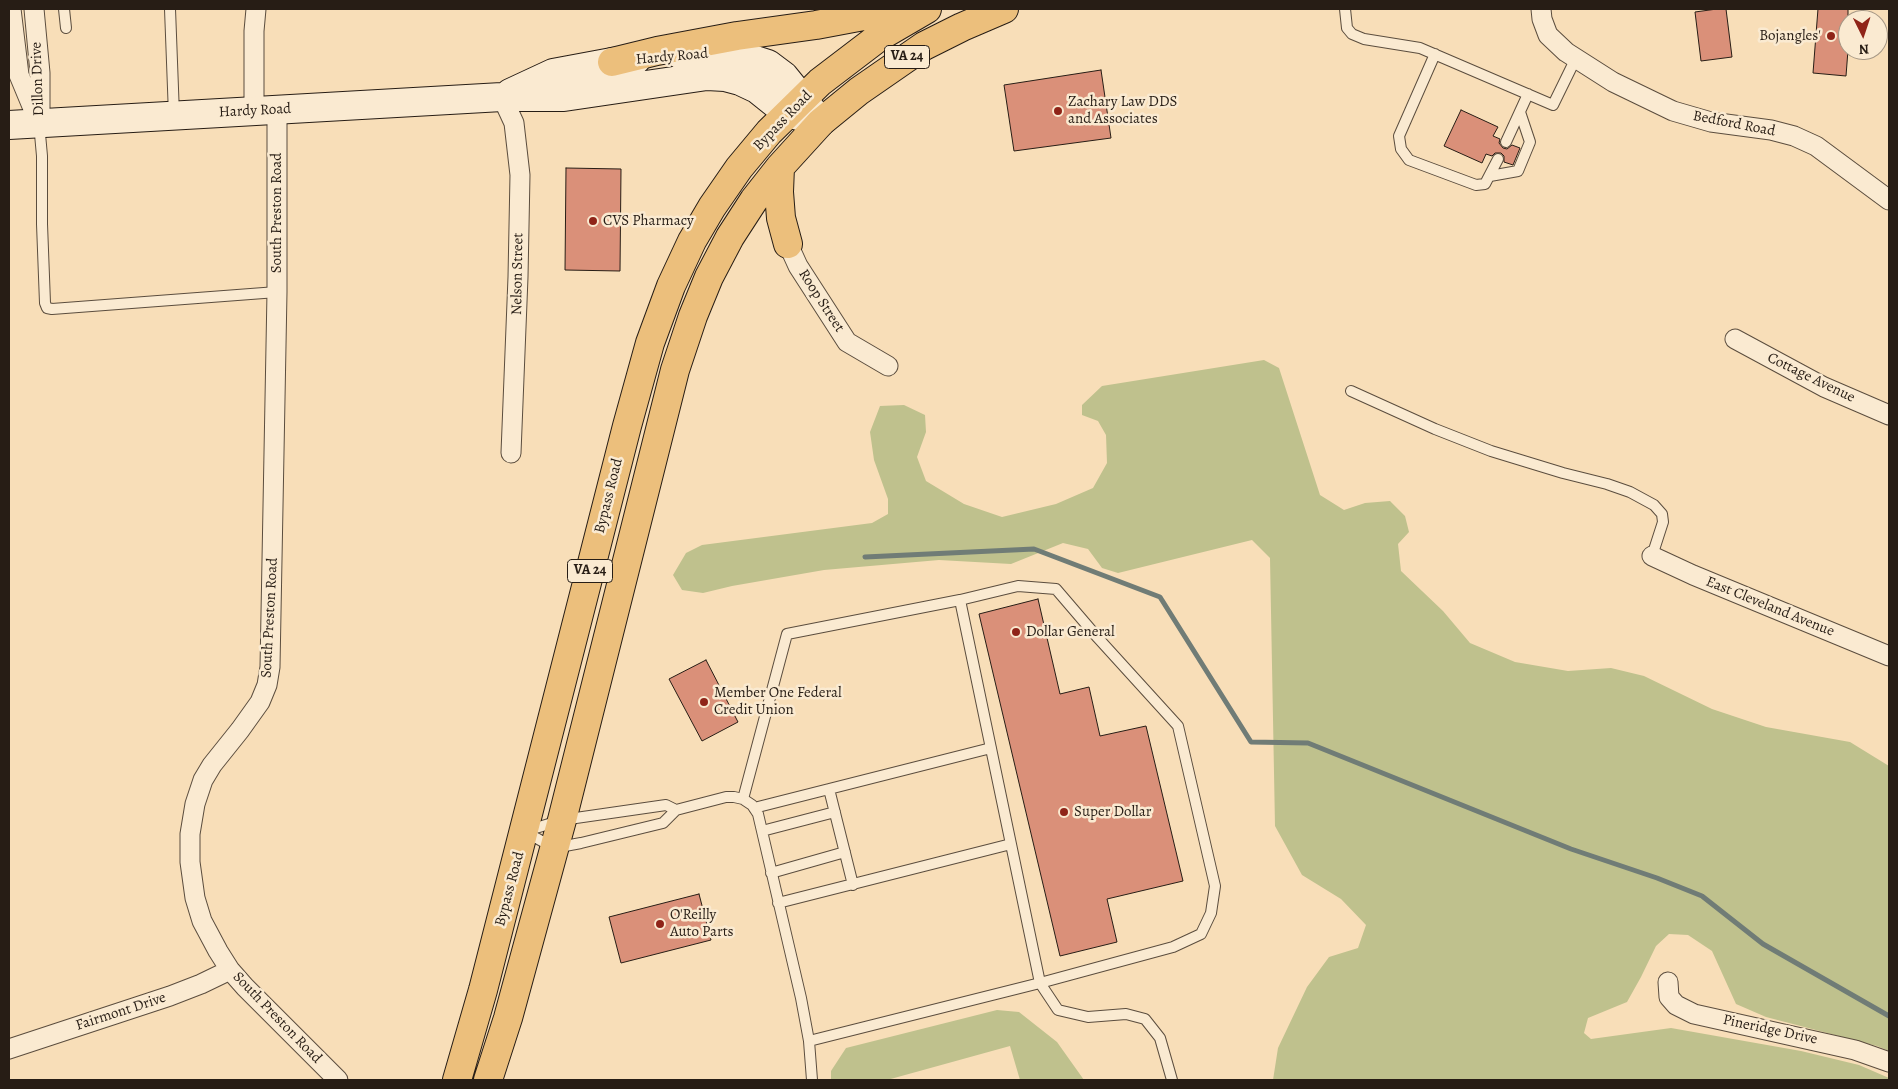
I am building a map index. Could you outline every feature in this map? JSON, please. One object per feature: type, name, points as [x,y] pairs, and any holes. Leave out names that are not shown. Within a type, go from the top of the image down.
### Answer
[{"type":"main road","points":[[612,62],[657,50],[819,25],[901,9]]},
{"type":"main road","name":"Bypass Road","points":[[457,1080],[483,990],[622,445],[650,343],[671,286],[692,241],[739,168],[795,106],[820,82],[879,37],[927,9]]},
{"type":"main road","name":"VA 24","points":[[821,122],[859,91],[924,46],[1004,9]]},
{"type":"main road","name":"Hardy Road","points":[[502,97],[553,73],[612,62],[726,53],[768,64],[784,76],[795,106]]},
{"type":"main road","name":"Hardy Road","points":[[9,125],[502,97],[564,97],[707,76],[725,77],[740,81],[795,106],[821,122]]},
{"type":"main road","name":"Bypass Road","points":[[488,1080],[508,1018],[562,820],[675,370],[709,277],[732,235],[754,200],[780,167],[821,122]]},
{"type":"main road","points":[[780,167],[781,218],[788,244]]},
{"type":"main road","points":[[732,235],[749,227],[756,228],[768,230],[788,244]]},
{"type":"street","name":"Dillon Drive","points":[[11,9],[19,75],[39,123]]},
{"type":"street","name":"Dillon Drive","points":[[34,9],[40,73],[39,123]]},
{"type":"street","name":"South Preston Road","points":[[256,9],[254,31],[265,111],[277,292],[270,667],[267,685],[260,702],[212,765],[203,780],[194,804],[190,834],[190,862],[195,898],[202,921],[230,970],[245,988],[338,1080]]},
{"type":"street","name":"Bedford Road","points":[[1541,9],[1542,19],[1548,36],[1566,52],[1620,85],[1673,111],[1711,122],[1771,130],[1794,136],[1816,146],[1889,200]]},
{"type":"street","name":"Nelson Street","points":[[502,97],[514,123],[520,174],[511,453]]},
{"type":"street","name":"Roop Street","points":[[788,244],[798,266],[847,342],[888,366]]},
{"type":"street","name":"Cottage Avenue","points":[[1735,339],[1824,388],[1889,415]]},
{"type":"street","name":"East Cleveland Avenue","points":[[1652,556],[1693,575],[1889,656]]},
{"type":"street","name":"Fairmont Drive","points":[[9,1049],[170,996],[230,970]]},
{"type":"street","name":"Pineridge Drive","points":[[1668,982],[1669,997],[1676,1005],[1694,1014],[1846,1048],[1889,1062]]},
{"type":"lane","points":[[64,9],[66,28]]},
{"type":"lane","points":[[170,9],[174,116]]},
{"type":"lane","points":[[1345,9],[1347,28],[1352,34],[1420,48],[1553,105],[1576,58]]},
{"type":"lane","points":[[1435,54],[1399,136],[1401,150],[1409,160],[1476,185],[1485,184],[1498,160]]},
{"type":"lane","points":[[1506,142],[1528,94]]},
{"type":"lane","points":[[1490,176],[1518,171],[1530,142],[1520,112]]},
{"type":"lane","points":[[39,123],[42,156],[45,303],[47,308],[277,292]]},
{"type":"lane","points":[[1351,391],[1435,429],[1491,451],[1622,490],[1654,504],[1662,514],[1663,522],[1652,556]]},
{"type":"lane","points":[[743,799],[787,634],[960,600],[1018,586],[1056,589],[1178,726],[1215,886],[1211,913],[1200,934],[1173,948],[809,1040]]},
{"type":"lane","points":[[960,600],[1040,983],[1058,1010],[1088,1017],[1126,1014],[1146,1019],[1160,1038],[1172,1080]]},
{"type":"lane","points":[[754,808],[991,748]]},
{"type":"lane","points":[[829,789],[853,884]]},
{"type":"lane","points":[[524,832],[554,848],[663,823],[676,810],[726,797],[743,799],[754,808],[758,814],[809,1040],[812,1080]]},
{"type":"lane","points":[[524,832],[562,820],[666,804],[676,810]]},
{"type":"lane","points":[[762,831],[834,812]]},
{"type":"lane","points":[[778,903],[1011,844]]},
{"type":"lane","points":[[771,873],[845,852]]},
{"type":"green space","points":[[1264,360],[1279,368],[1320,495],[1344,510],[1365,503],[1390,501],[1405,516],[1409,532],[1398,544],[1401,571],[1443,611],[1470,643],[1515,662],[1568,671],[1611,668],[1644,676],[1712,709],[1766,727],[1850,742],[1889,766],[1889,1051],[1877,1046],[1766,1017],[1736,1004],[1712,951],[1688,935],[1669,934],[1656,946],[1627,1002],[1588,1018],[1584,1033],[1591,1039],[1671,1028],[1801,1051],[1859,1065],[1889,1078],[1889,1080],[1273,1080],[1278,1048],[1307,987],[1329,957],[1358,948],[1366,925],[1341,899],[1302,875],[1275,826],[1270,558],[1252,540],[1118,573],[1102,568],[1088,549],[1063,543],[1011,564],[939,560],[824,570],[703,593],[682,590],[673,575],[686,553],[702,545],[872,523],[888,514],[888,499],[874,460],[870,432],[880,406],[904,405],[925,415],[926,432],[917,457],[926,481],[964,504],[1002,517],[1056,504],[1093,488],[1107,463],[1106,435],[1098,421],[1082,415],[1082,405],[1102,386]]},
{"type":"green space","points":[[997,1010],[1019,1012],[1057,1042],[1084,1080],[1020,1080],[1010,1046],[887,1080],[831,1080],[831,1071],[846,1048]]},
{"type":"building","points":[[1726,9],[1732,57],[1701,61],[1695,12]]},
{"type":"building","points":[[1818,9],[1848,9],[1838,10],[1838,60],[1847,60],[1846,76],[1813,73]]},
{"type":"building","name":"Zachary Law DDS and Associates","points":[[1101,70],[1111,138],[1014,151],[1004,85]]},
{"type":"building","points":[[1461,110],[1498,127],[1493,136],[1500,139],[1499,143],[1503,148],[1507,149],[1512,145],[1520,148],[1513,165],[1504,162],[1504,156],[1501,153],[1495,153],[1492,156],[1486,154],[1482,163],[1444,146]]},
{"type":"building","name":"CVS Pharmacy","points":[[566,168],[621,169],[620,271],[565,270]]},
{"type":"building","points":[[1038,599],[1060,694],[1089,687],[1100,736],[1146,726],[1183,881],[1107,899],[1117,942],[1060,956],[979,614]]},
{"type":"building","points":[[706,660],[738,722],[702,741],[669,679]]},
{"type":"building","points":[[699,894],[711,940],[621,963],[609,917]]},
{"type":"waterway","points":[[865,557],[1034,549],[1160,597],[1251,742],[1308,743],[1571,849],[1657,878],[1702,896],[1763,944],[1889,1016]]},
{"type":"place","name":"Bojangles'","points":[[1831,36]]},
{"type":"place","name":"Zachary Law DDS and Associates","points":[[1058,111]]},
{"type":"place","name":"CVS Pharmacy","points":[[593,221]]},
{"type":"place","name":"Dollar General","points":[[1016,632]]},
{"type":"place","name":"Member One Federal Credit Union","points":[[704,702]]},
{"type":"place","name":"Super Dollar","points":[[1064,812]]},
{"type":"place","name":"O'Reilly Auto Parts","points":[[660,924]]}]
